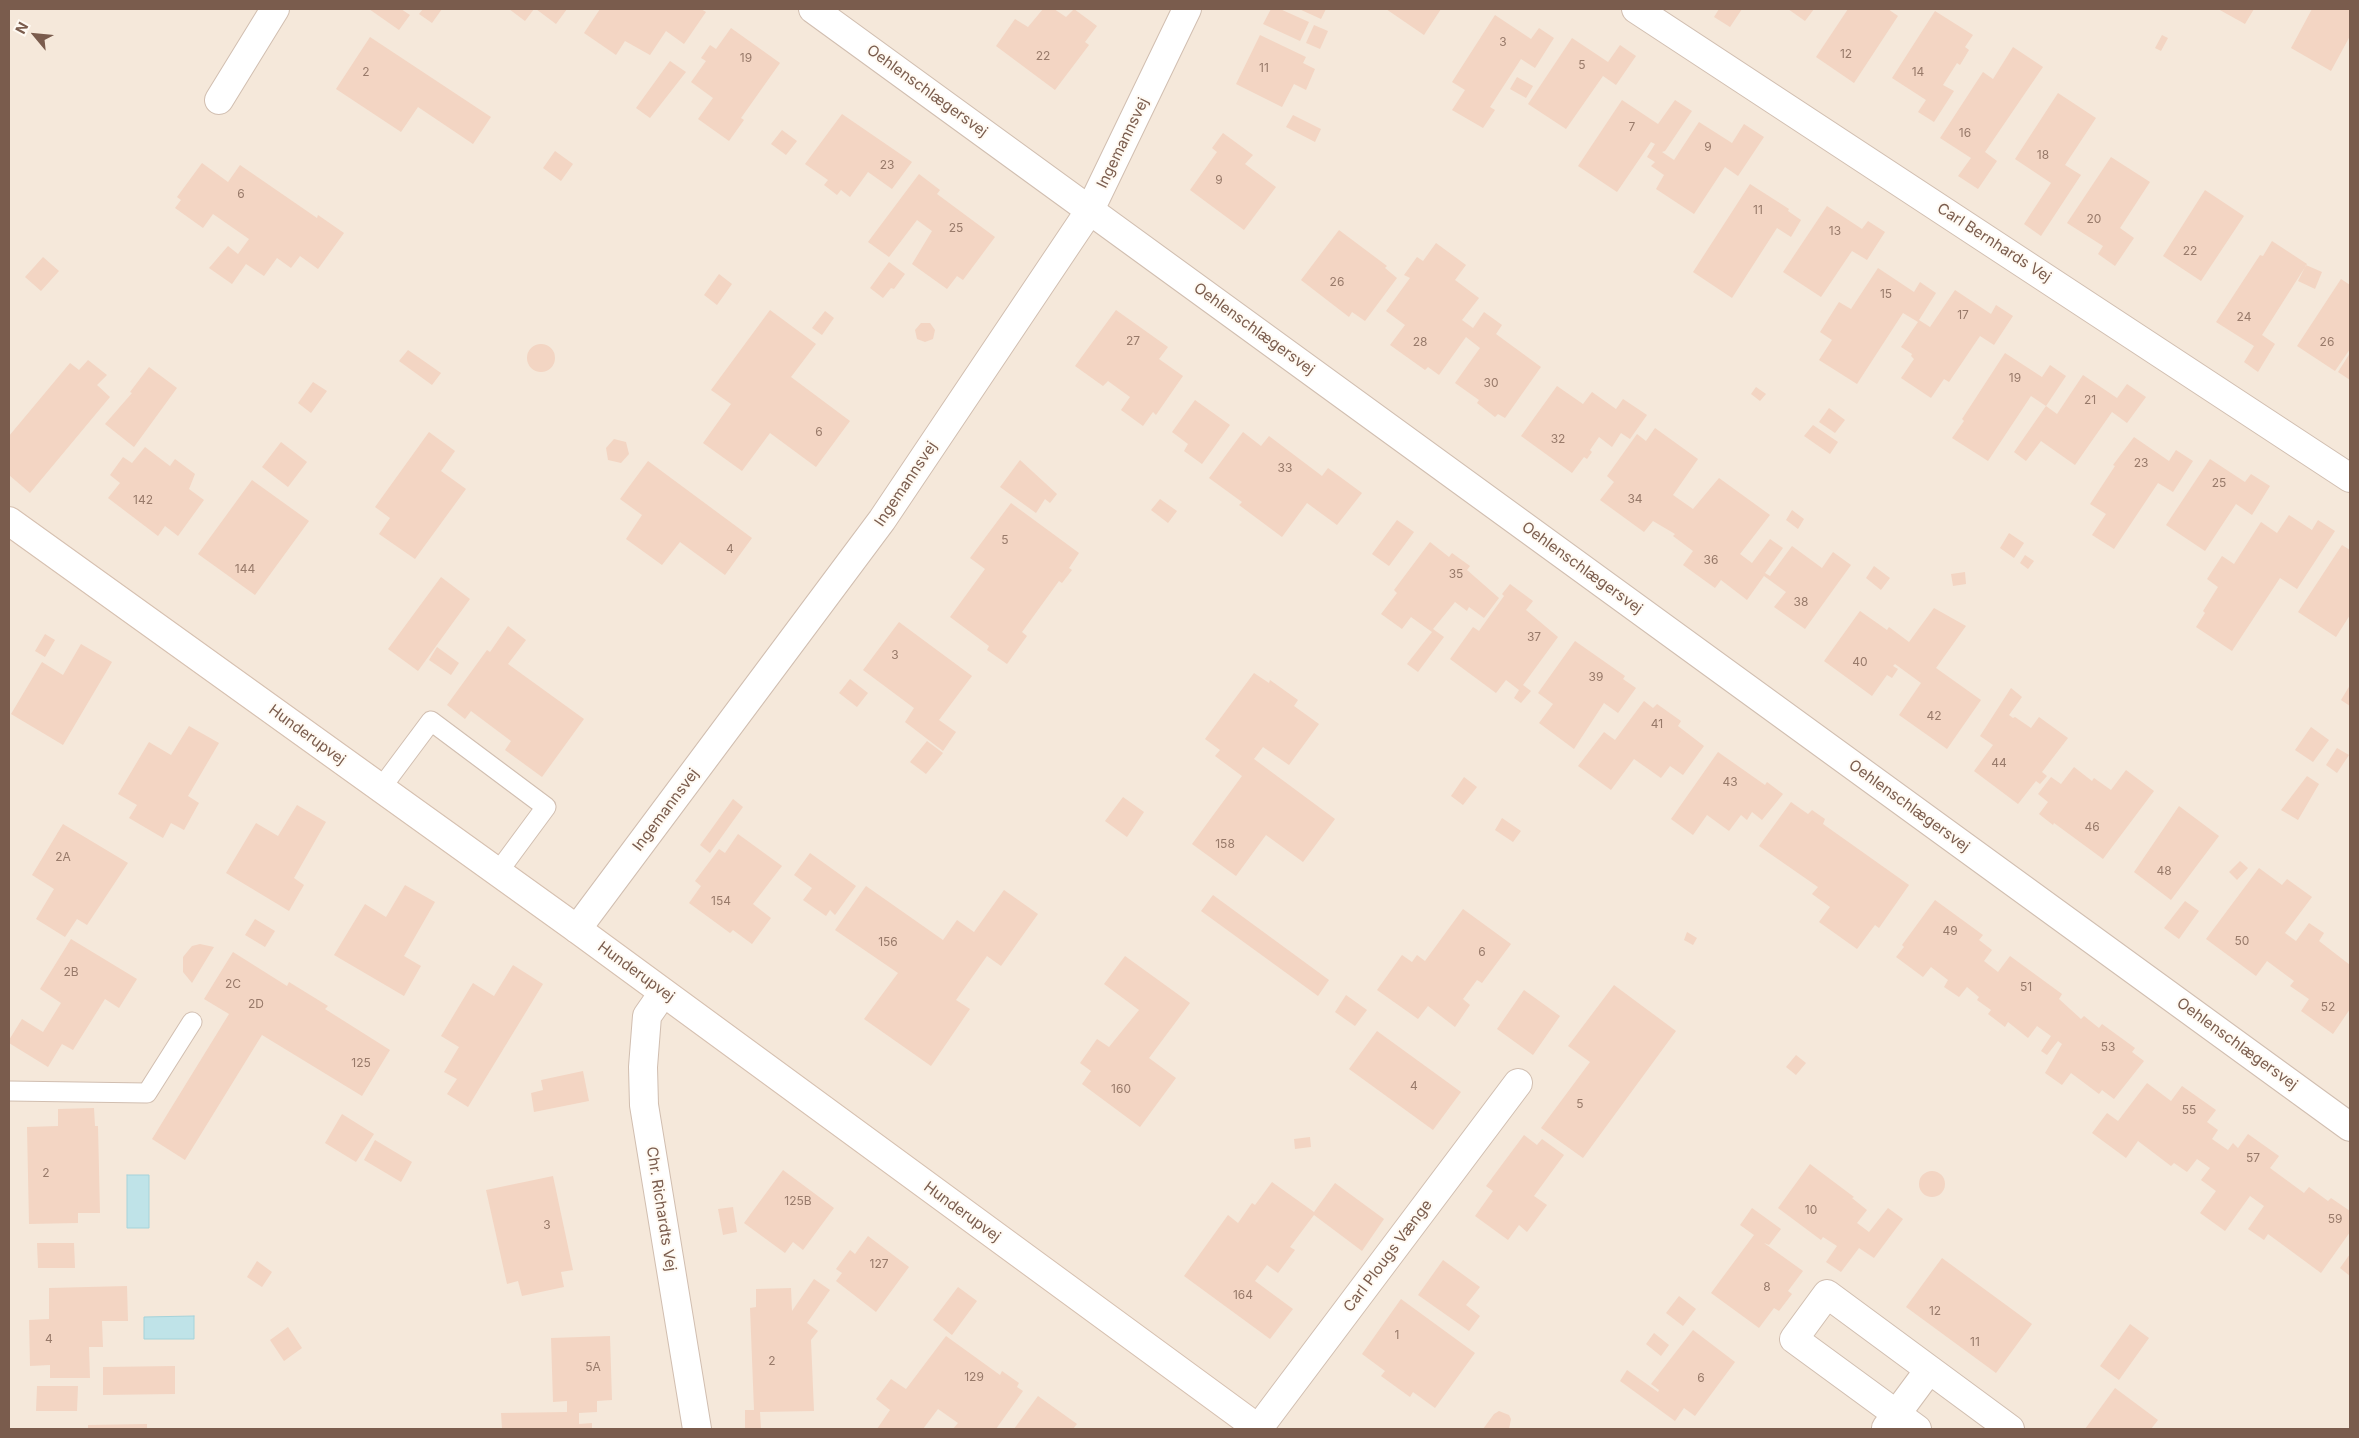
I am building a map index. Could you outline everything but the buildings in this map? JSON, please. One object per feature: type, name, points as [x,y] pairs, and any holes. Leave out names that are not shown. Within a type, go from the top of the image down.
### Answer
[{"type":"street","points":[[219,100],[275,9]]},
{"type":"street","name":"Oehlenschlægersvej","points":[[813,9],[2350,1127]]},
{"type":"street","name":"Ingemannsvej","points":[[577,929],[882,520],[1090,210],[1187,9]]},
{"type":"street","name":"Carl Bernhards Vej","points":[[1636,9],[2350,478]]},
{"type":"street","name":"Hunderupvej","points":[[9,521],[577,929],[1258,1429]]},
{"type":"street","name":"Chr. Richardts Vej","points":[[663,993],[647,1016],[643,1067],[644,1105],[697,1429]]},
{"type":"street","name":"Carl Plougs Vænge","points":[[1258,1429],[1518,1084]]},
{"type":"street","points":[[1929,1370],[1900,1424],[1794,1339],[1827,1294],[2010,1429]]},
{"type":"lane","points":[[381,788],[431,721],[546,807],[498,872]]},
{"type":"lane","points":[[9,1091],[147,1093],[192,1022]]},
{"type":"shaded area","points":[[9,9],[2350,9],[2350,1429],[9,1429]]},
{"type":"water","points":[[127,1175],[149,1175],[149,1228],[127,1228]]},
{"type":"water","points":[[194,1316],[194,1339],[144,1339],[144,1317]]}]
